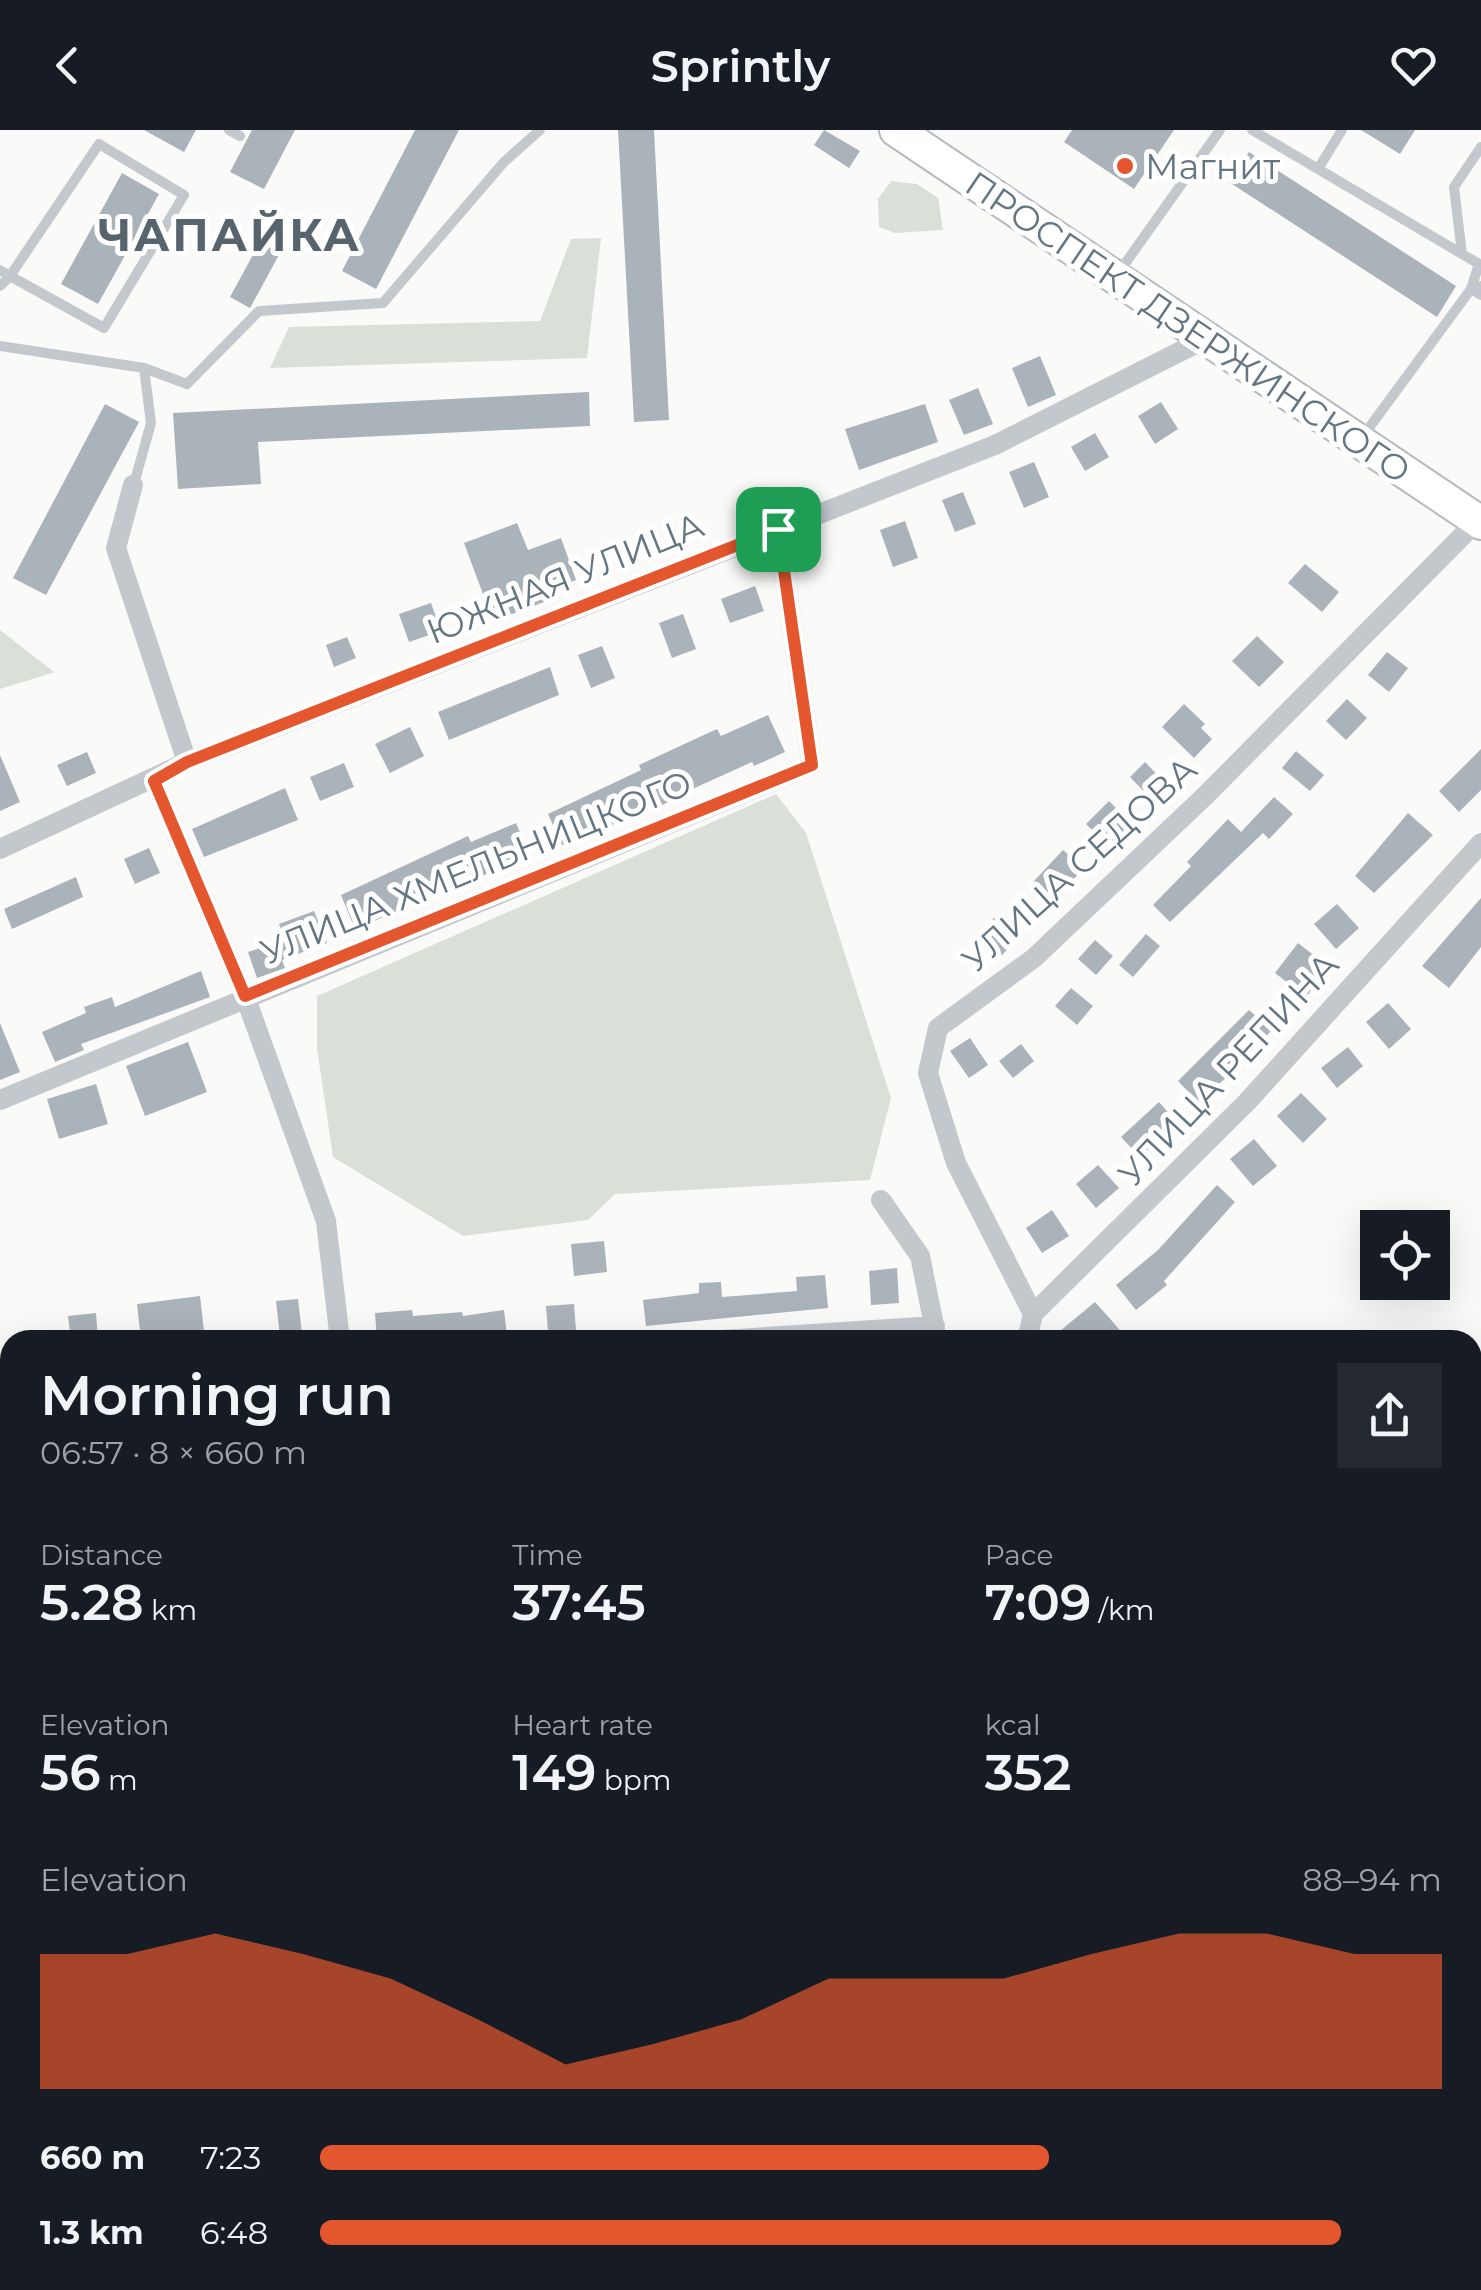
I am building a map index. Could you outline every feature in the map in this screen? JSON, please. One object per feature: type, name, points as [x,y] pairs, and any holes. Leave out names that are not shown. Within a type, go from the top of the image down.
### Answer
[{"type":"main road","name":"ПРОСПЕКТ ДЗЕРЖИНСКОГО","points":[[896,130],[1479,522]]},
{"type":"street","name":"ЮЖНАЯ УЛИЦА","points":[[0,849],[154,781],[187,762],[996,445],[1207,338]]},
{"type":"street","points":[[133,485],[116,548],[187,762]]},
{"type":"street","name":"УЛИЦА СЕДОВА","points":[[1033,1314],[956,1163],[928,1073],[938,1028],[1034,958],[1206,795],[1479,522]]},
{"type":"street","name":"УЛИЦА ХМЕЛЬНИЦКОГО","points":[[0,1100],[812,765],[778,529]]},
{"type":"street","points":[[154,781],[245,996],[326,1220],[339,1330]]},
{"type":"street","name":"УЛИЦА РЕПИНА","points":[[1033,1314],[1248,1102],[1481,843]]},
{"type":"street","points":[[882,1200],[920,1256],[935,1330]]},
{"type":"street","points":[[1030,1330],[1033,1314]]},
{"type":"lane","points":[[0,346],[144,368],[187,384],[259,311],[383,303],[504,162],[540,130]]},
{"type":"lane","points":[[1116,277],[1220,130]]},
{"type":"lane","points":[[1252,130],[1479,264],[1478,290],[1359,441]]},
{"type":"lane","points":[[1318,169],[1342,130]]},
{"type":"lane","points":[[0,286],[5,273],[98,144],[184,196],[104,328],[5,273]]},
{"type":"lane","points":[[1462,254],[1454,186],[1481,147]]},
{"type":"lane","points":[[133,485],[150,423],[144,368]]},
{"type":"shaded area","points":[[891,181],[917,184],[938,198],[943,230],[895,233],[879,227],[878,199]]},
{"type":"shaded area","points":[[601,238],[587,358],[270,368],[289,327],[540,321],[571,239]]},
{"type":"shaded area","points":[[0,630],[54,672],[55,672],[0,689]]},
{"type":"shaded area","points":[[776,794],[806,833],[891,1098],[870,1180],[615,1194],[588,1220],[463,1236],[333,1157],[317,1048],[317,996]]},
{"type":"building","points":[[144,130],[196,130],[184,152]]},
{"type":"building","points":[[252,130],[295,130],[264,189],[230,172]]},
{"type":"building","points":[[415,130],[459,130],[376,289],[342,271]]},
{"type":"building","points":[[618,130],[654,130],[669,420],[634,422]]},
{"type":"building","points":[[824,130],[860,151],[849,168],[814,145]]},
{"type":"building","name":"Магнит","points":[[1072,130],[1174,130],[1134,189],[1064,142]]},
{"type":"building","points":[[1361,130],[1415,130],[1400,154]]},
{"type":"building","points":[[1249,152],[1456,286],[1437,317],[1229,182]]},
{"type":"building","points":[[122,173],[159,194],[98,304],[61,284]]},
{"type":"building","points":[[260,242],[280,253],[250,308],[230,297]]},
{"type":"building","points":[[1040,356],[1056,395],[1028,407],[1012,368]]},
{"type":"building","points":[[978,388],[993,424],[964,435],[949,400]]},
{"type":"building","points":[[589,392],[590,426],[258,442],[261,484],[178,489],[173,413]]},
{"type":"building","points":[[1161,402],[1178,429],[1155,444],[1138,416]]},
{"type":"building","points":[[105,404],[139,422],[46,595],[13,578]]},
{"type":"building","points":[[925,404],[938,442],[859,470],[845,429]]},
{"type":"building","points":[[1095,433],[1109,457],[1085,471],[1071,447]]},
{"type":"building","points":[[1034,462],[1049,497],[1024,508],[1009,472]]},
{"type":"building","points":[[963,492],[976,524],[955,532],[942,500]]},
{"type":"building","points":[[905,521],[918,558],[893,567],[880,530]]},
{"type":"building","points":[[517,523],[528,550],[561,538],[576,580],[544,593],[547,601],[493,621],[464,543]]},
{"type":"building","points":[[1305,564],[1339,592],[1322,612],[1288,583]]},
{"type":"building","points":[[755,586],[764,611],[730,623],[721,599]]},
{"type":"building","points":[[431,603],[441,631],[409,642],[399,614]]},
{"type":"building","points":[[683,614],[696,649],[672,658],[659,623]]},
{"type":"building","points":[[1257,636],[1284,662],[1259,687],[1232,661]]},
{"type":"building","points":[[347,637],[356,658],[334,667],[326,645]]},
{"type":"building","points":[[602,646],[615,678],[591,688],[578,655]]},
{"type":"building","points":[[1387,652],[1408,668],[1389,692],[1368,675]]},
{"type":"building","points":[[550,667],[559,695],[449,740],[438,712]]},
{"type":"building","points":[[1347,699],[1367,718],[1346,740],[1326,721]]},
{"type":"building","points":[[1184,704],[1205,724],[1201,728],[1212,739],[1194,758],[1162,727]]},
{"type":"building","points":[[768,715],[785,752],[754,766],[752,762],[688,791],[689,794],[562,845],[548,814],[717,729],[721,736]]},
{"type":"building","points":[[410,727],[424,756],[390,773],[375,744]]},
{"type":"building","points":[[1481,749],[1481,790],[1459,812],[1439,791]]},
{"type":"building","points":[[1296,751],[1324,775],[1310,791],[1282,768]]},
{"type":"building","points":[[87,752],[96,773],[67,786],[57,765]]},
{"type":"building","points":[[0,755],[20,802],[0,811]]},
{"type":"building","points":[[1145,762],[1168,786],[1153,801],[1130,777]]},
{"type":"building","points":[[344,763],[354,787],[320,801],[310,777]]},
{"type":"building","points":[[285,788],[298,820],[204,857],[192,829]]},
{"type":"building","points":[[1274,797],[1293,814],[1269,839],[1263,833],[1170,922],[1153,905],[1191,866],[1187,862],[1228,819],[1241,832]]},
{"type":"building","points":[[1109,801],[1132,824],[1109,847],[1086,824]]},
{"type":"building","points":[[1408,813],[1433,835],[1374,893],[1355,876]]},
{"type":"building","points":[[516,823],[530,856],[355,929],[341,895],[468,836],[471,842]]},
{"type":"building","points":[[149,848],[160,873],[135,884],[124,859]]},
{"type":"building","points":[[1063,850],[1084,868],[1054,900],[1034,881]]},
{"type":"building","points":[[76,877],[83,897],[12,929],[4,909]]},
{"type":"building","points":[[1481,898],[1481,947],[1449,988],[1422,966]]},
{"type":"building","points":[[1337,904],[1359,928],[1336,949],[1314,924]]},
{"type":"building","points":[[314,911],[327,943],[282,960],[285,968],[257,978],[248,952],[285,940],[279,924]]},
{"type":"building","points":[[998,914],[1021,935],[1002,955],[980,933]]},
{"type":"building","points":[[1146,934],[1160,946],[1133,977],[1119,965]]},
{"type":"building","points":[[1095,940],[1113,956],[1096,975],[1078,959]]},
{"type":"building","points":[[1298,943],[1329,967],[1306,997],[1275,973]]},
{"type":"building","points":[[201,971],[210,997],[81,1044],[84,1050],[55,1062],[42,1032],[86,1013],[84,1007],[112,997],[115,1007]]},
{"type":"building","points":[[1071,988],[1093,1006],[1077,1025],[1055,1006]]},
{"type":"building","points":[[1388,1003],[1411,1029],[1389,1049],[1366,1022]]},
{"type":"building","points":[[1249,1010],[1272,1030],[1200,1104],[1178,1081]]},
{"type":"building","points":[[0,1023],[20,1072],[0,1080]]},
{"type":"building","points":[[970,1038],[988,1065],[969,1078],[950,1051]]},
{"type":"building","points":[[188,1042],[207,1092],[145,1116],[126,1066]]},
{"type":"building","points":[[1021,1044],[1034,1061],[1013,1078],[999,1061]]},
{"type":"building","points":[[1348,1047],[1363,1066],[1337,1088],[1321,1068]]},
{"type":"building","points":[[96,1084],[108,1124],[59,1139],[47,1099]]},
{"type":"building","points":[[1301,1093],[1327,1119],[1303,1143],[1277,1116]]},
{"type":"building","points":[[1159,1102],[1177,1122],[1140,1157],[1121,1137]]},
{"type":"building","points":[[1254,1139],[1277,1166],[1253,1186],[1230,1159]]},
{"type":"building","points":[[1098,1165],[1119,1188],[1096,1208],[1076,1184]]},
{"type":"building","points":[[1217,1185],[1235,1202],[1164,1281],[1167,1285],[1136,1310],[1116,1285],[1158,1250]]},
{"type":"building","points":[[1052,1210],[1069,1236],[1042,1253],[1026,1228]]},
{"type":"building","points":[[604,1241],[607,1272],[574,1276],[571,1244]]},
{"type":"building","points":[[897,1268],[899,1303],[871,1305],[869,1271]]},
{"type":"building","points":[[825,1275],[828,1308],[646,1326],[643,1300],[699,1293],[699,1283],[721,1282],[722,1297],[797,1291],[796,1277]]},
{"type":"building","points":[[200,1296],[204,1330],[140,1330],[137,1304]]},
{"type":"building","points":[[298,1299],[302,1330],[279,1330],[276,1301]]},
{"type":"building","points":[[1095,1302],[1119,1330],[1061,1330]]},
{"type":"building","points":[[574,1304],[576,1330],[548,1330],[546,1306]]},
{"type":"building","points":[[412,1310],[413,1316],[462,1312],[463,1316],[504,1310],[506,1330],[376,1330],[375,1313]]},
{"type":"building","points":[[96,1313],[97,1330],[70,1330],[68,1316]]},
{"type":"place","name":"Магнит","points":[[1125,166]]},
{"type":"district","name":"ЧАПАЙКА","points":[[230,234]]},
{"type":"route","points":[[778,529],[812,765],[245,996],[154,781],[187,762],[778,529]]}]
